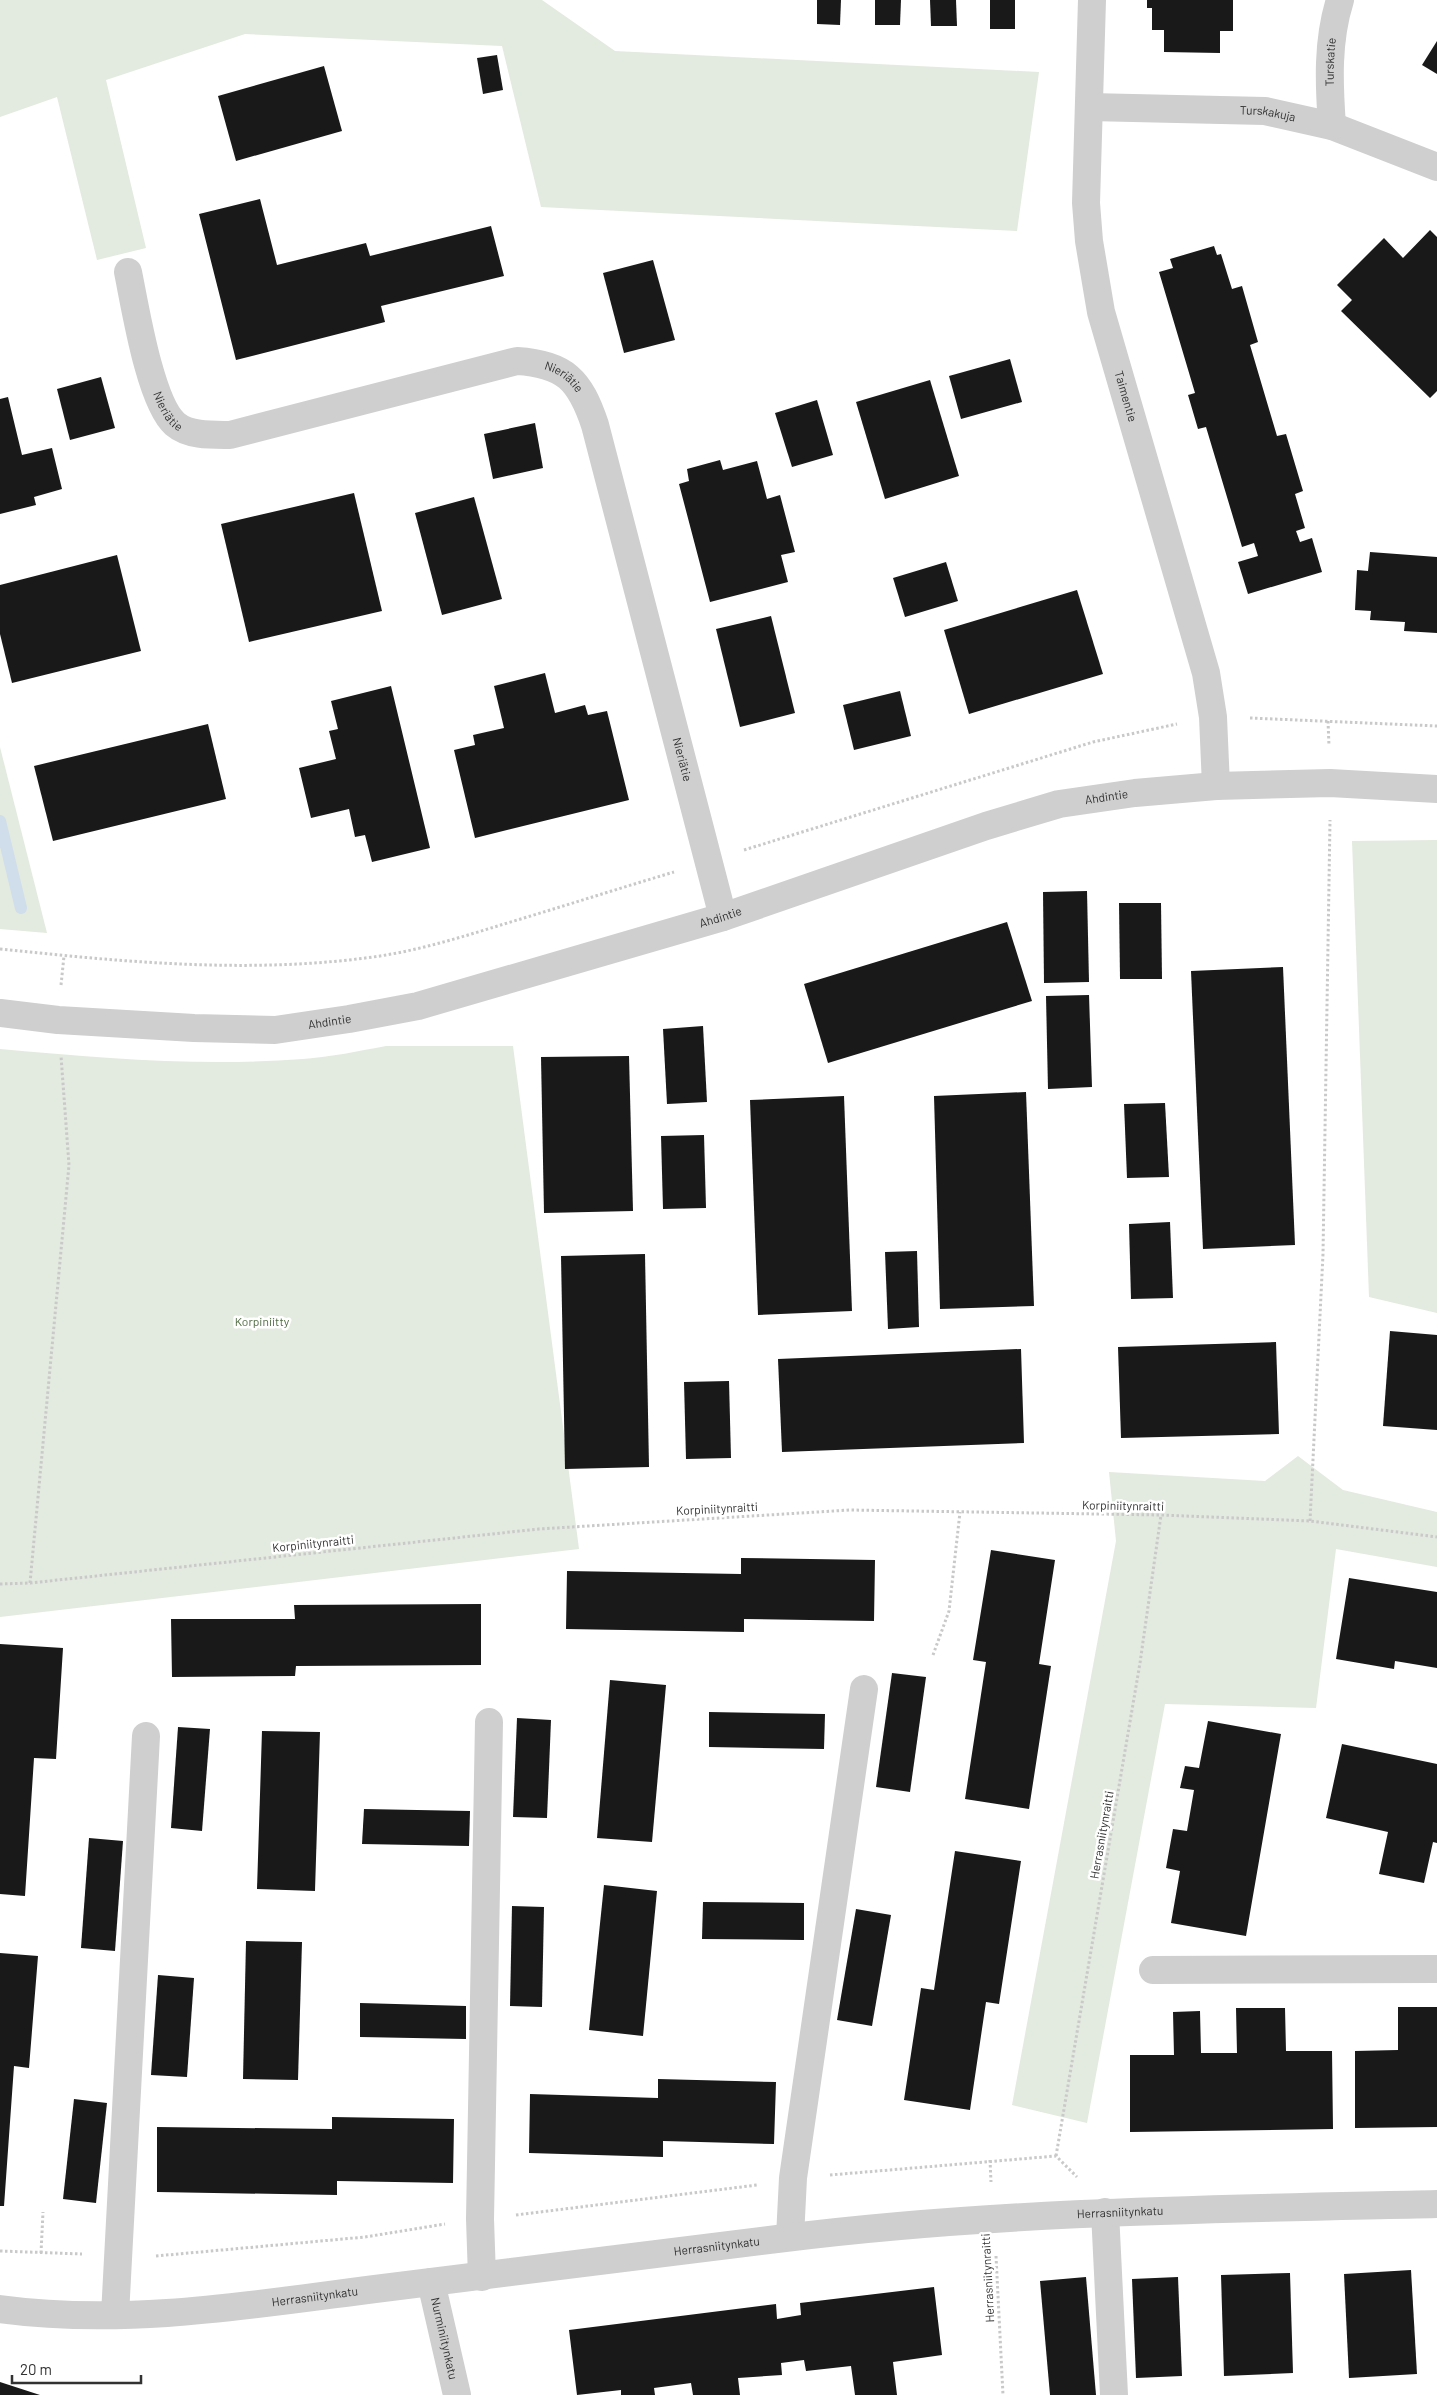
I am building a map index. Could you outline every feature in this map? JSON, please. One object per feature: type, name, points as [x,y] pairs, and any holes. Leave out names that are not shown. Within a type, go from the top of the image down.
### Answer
[{"type":"street","name":"Taimentie","points":[[1092,0],[1086,203],[1093,275],[1101,312],[1206,673],[1213,717],[1216,786]]},
{"type":"street","name":"Turskatie","points":[[1332,126],[1329,86],[1330,50],[1340,0]]},
{"type":"street","name":"Turskakuja","points":[[1089,107],[1265,111],[1332,126],[1437,167]]},
{"type":"street","name":"Nieriätie","points":[[128,272],[154,390],[162,409],[175,424],[192,432],[230,435],[517,361],[540,362],[560,370],[575,384],[587,401],[595,424],[723,917]]},
{"type":"street","name":"Ahdintie","points":[[0,1013],[58,1020],[194,1028],[275,1030],[349,1019],[418,1006],[723,917],[986,826],[1060,804],[1135,793],[1216,786],[1330,783],[1437,789]]},
{"type":"street","points":[[790,2237],[793,2178],[864,1689]]},
{"type":"street","points":[[482,2277],[480,2219],[489,1722]]},
{"type":"street","points":[[115,2315],[146,1736]]},
{"type":"street","points":[[1153,1970],[1437,1969]]},
{"type":"street","name":"Herrasniitynkatu","points":[[0,2309],[44,2315],[115,2315],[191,2311],[482,2277],[790,2237],[994,2218],[1105,2212],[1437,2204]]},
{"type":"street","points":[[1105,2212],[1114,2395]]},
{"type":"street","name":"Nurminiitynkatu","points":[[431,2282],[453,2394]]},
{"type":"path","points":[[1310,1522],[1323,1254],[1330,783],[1328,722]]},
{"type":"path","points":[[30,1583],[69,1165],[58,1020],[64,956]]},
{"type":"path","name":"Korpiniitynraitti","points":[[0,1584],[30,1583],[539,1529],[850,1510],[1161,1515],[1310,1522],[1437,1537]]},
{"type":"path","points":[[933,1655],[949,1611],[960,1512]]},
{"type":"path","name":"Herrasniitynraitti","points":[[1056,2156],[1140,1663],[1161,1515]]},
{"type":"path","points":[[0,2252],[152,2256],[365,2237],[480,2219],[734,2189],[793,2178],[990,2160],[1056,2156],[1081,2181]]},
{"type":"path","name":"Herrasniitynraitti","points":[[990,2160],[1003,2395]]},
{"type":"path","points":[[41,2253],[43,2212]]},
{"type":"green space","points":[[0,0],[542,0],[615,51],[1039,72],[1017,231],[541,207],[502,46],[245,34],[106,80],[146,248],[97,260],[57,97],[0,117]]},
{"type":"green space","points":[[0,747],[47,933],[0,929]]},
{"type":"green space","points":[[1437,840],[1437,1313],[1369,1297],[1352,841]]},
{"type":"green space","name":"Korpiniitty","points":[[386,1046],[513,1046],[579,1549],[0,1617],[0,1049],[114,1058],[227,1062],[313,1058]]},
{"type":"green space","points":[[1298,1456],[1343,1490],[1437,1512],[1437,1567],[1336,1549],[1316,1708],[1165,1704],[1087,2123],[1012,2105],[1116,1541],[1109,1472],[1265,1481]]},
{"type":"building","points":[[817,0],[841,0],[840,25],[817,24]]},
{"type":"building","points":[[875,0],[901,0],[900,25],[875,25]]},
{"type":"building","points":[[930,0],[956,0],[957,26],[931,26]]},
{"type":"building","points":[[990,0],[1015,0],[1015,29],[990,29]]},
{"type":"building","points":[[1147,0],[1233,0],[1233,31],[1220,31],[1220,53],[1164,52],[1164,30],[1152,30],[1152,8],[1147,8]]},
{"type":"building","points":[[1437,41],[1437,74],[1422,65]]},
{"type":"building","points":[[497,55],[503,90],[483,94],[477,58]]},
{"type":"building","points":[[324,66],[342,131],[236,161],[218,96]]},
{"type":"building","points":[[260,199],[277,265],[366,243],[370,256],[491,226],[504,276],[381,306],[385,322],[236,360],[199,214]]},
{"type":"building","points":[[1430,230],[1437,237],[1437,391],[1430,398],[1341,311],[1352,300],[1337,285],[1384,238],[1403,258]]},
{"type":"building","points":[[1214,246],[1217,255],[1221,254],[1232,289],[1242,286],[1258,342],[1250,345],[1277,436],[1286,434],[1303,491],[1295,494],[1305,528],[1296,531],[1300,542],[1312,538],[1322,572],[1248,594],[1238,562],[1258,556],[1254,543],[1242,547],[1206,427],[1198,429],[1188,395],[1195,393],[1159,272],[1173,268],[1170,259]]},
{"type":"building","points":[[653,260],[675,340],[624,353],[603,273]]},
{"type":"building","points":[[1010,359],[1022,402],[961,419],[949,376]]},
{"type":"building","points":[[101,377],[115,428],[70,440],[57,389]]},
{"type":"building","points":[[930,380],[959,476],[885,499],[856,402]]},
{"type":"building","points":[[8,397],[22,455],[52,448],[62,489],[34,497],[36,505],[0,514],[0,399]]},
{"type":"building","points":[[817,400],[833,455],[792,467],[775,413]]},
{"type":"building","points":[[535,423],[543,468],[493,479],[484,434]]},
{"type":"building","points":[[720,460],[723,470],[757,461],[767,499],[780,495],[795,552],[781,555],[788,582],[710,602],[679,484],[689,481],[687,469]]},
{"type":"building","points":[[354,493],[382,611],[249,642],[221,524]]},
{"type":"building","points":[[474,497],[502,599],[442,615],[415,513]]},
{"type":"building","points":[[1370,552],[1437,557],[1437,633],[1404,631],[1405,622],[1370,620],[1371,611],[1355,610],[1357,570],[1368,571]]},
{"type":"building","points":[[117,555],[141,651],[12,683],[0,634],[0,585]]},
{"type":"building","points":[[946,562],[958,601],[905,617],[893,578]]},
{"type":"building","points":[[1077,590],[1103,674],[969,714],[944,630]]},
{"type":"building","points":[[771,616],[795,713],[740,727],[716,629]]},
{"type":"building","points":[[545,673],[555,713],[585,705],[588,715],[607,711],[629,800],[475,838],[454,750],[475,745],[473,735],[504,728],[494,686]]},
{"type":"building","points":[[391,686],[430,848],[372,862],[365,835],[355,837],[349,809],[311,818],[299,768],[336,759],[329,731],[338,729],[331,701]]},
{"type":"building","points":[[900,691],[911,736],[854,750],[843,705]]},
{"type":"building","points":[[208,724],[226,799],[53,841],[34,766]]},
{"type":"building","points":[[1087,891],[1089,982],[1044,983],[1043,892]]},
{"type":"building","points":[[1119,903],[1161,903],[1162,979],[1120,979]]},
{"type":"building","points":[[1007,922],[1032,1001],[828,1063],[804,984]]},
{"type":"building","points":[[1283,967],[1295,1245],[1203,1249],[1191,971]]},
{"type":"building","points":[[1089,995],[1092,1087],[1048,1089],[1046,996]]},
{"type":"building","points":[[703,1026],[707,1102],[667,1104],[663,1029]]},
{"type":"building","points":[[629,1056],[633,1211],[544,1213],[541,1057]]},
{"type":"building","points":[[1026,1092],[1034,1306],[940,1309],[934,1096]]},
{"type":"building","points":[[844,1096],[852,1311],[758,1315],[750,1100]]},
{"type":"building","points":[[1165,1103],[1169,1177],[1127,1178],[1124,1104]]},
{"type":"building","points":[[704,1135],[706,1208],[663,1209],[661,1136]]},
{"type":"building","points":[[1170,1222],[1173,1298],[1131,1299],[1129,1224]]},
{"type":"building","points":[[917,1251],[919,1327],[888,1329],[885,1252]]},
{"type":"building","points":[[645,1254],[649,1467],[565,1469],[561,1256]]},
{"type":"building","points":[[1390,1331],[1437,1335],[1437,1430],[1383,1426]]},
{"type":"building","points":[[1276,1342],[1279,1434],[1121,1438],[1118,1347]]},
{"type":"building","points":[[1021,1349],[1024,1443],[782,1452],[778,1359]]},
{"type":"building","points":[[729,1381],[731,1458],[686,1459],[684,1382]]},
{"type":"building","points":[[991,1550],[1055,1560],[1039,1664],[1051,1666],[1029,1809],[965,1799],[986,1662],[973,1660]]},
{"type":"building","points":[[741,1558],[875,1560],[874,1621],[744,1619],[744,1632],[566,1629],[567,1571],[741,1574]]},
{"type":"building","points":[[1349,1578],[1437,1592],[1437,1668],[1395,1661],[1394,1669],[1336,1659]]},
{"type":"building","points":[[481,1604],[481,1665],[296,1666],[295,1676],[172,1677],[171,1619],[295,1619],[294,1605]]},
{"type":"building","points":[[0,1644],[63,1648],[56,1759],[34,1758],[25,1896],[0,1894]]},
{"type":"building","points":[[892,1673],[926,1677],[910,1792],[876,1787]]},
{"type":"building","points":[[610,1680],[666,1685],[652,1842],[597,1838]]},
{"type":"building","points":[[709,1712],[825,1714],[824,1749],[709,1747]]},
{"type":"building","points":[[517,1718],[551,1720],[547,1818],[513,1817]]},
{"type":"building","points":[[1208,1721],[1281,1734],[1246,1936],[1171,1923],[1180,1871],[1166,1868],[1173,1829],[1187,1831],[1194,1790],[1180,1788],[1185,1766],[1199,1768]]},
{"type":"building","points":[[178,1727],[210,1729],[202,1831],[171,1828]]},
{"type":"building","points":[[262,1731],[320,1732],[315,1891],[257,1889]]},
{"type":"building","points":[[1342,1744],[1437,1764],[1437,1843],[1433,1842],[1424,1883],[1379,1874],[1388,1832],[1326,1818]]},
{"type":"building","points":[[364,1809],[470,1811],[469,1846],[362,1844]]},
{"type":"building","points":[[89,1838],[123,1841],[115,1951],[81,1948]]},
{"type":"building","points":[[955,1851],[1021,1861],[999,2004],[986,2002],[970,2110],[904,2100],[921,1988],[934,1990]]},
{"type":"building","points":[[604,1885],[657,1891],[643,2036],[589,2030]]},
{"type":"building","points":[[703,1902],[804,1903],[804,1940],[702,1939]]},
{"type":"building","points":[[512,1906],[544,1907],[542,2007],[510,2006]]},
{"type":"building","points":[[856,1909],[891,1915],[872,2026],[837,2020]]},
{"type":"building","points":[[246,1941],[302,1942],[298,2080],[243,2079]]},
{"type":"building","points":[[0,1953],[38,1956],[29,2068],[14,2066],[4,2206],[0,2206]]},
{"type":"building","points":[[158,1975],[194,1978],[187,2077],[151,2075]]},
{"type":"building","points":[[360,2003],[466,2006],[466,2039],[360,2037]]},
{"type":"building","points":[[1398,2007],[1437,2007],[1437,2127],[1355,2128],[1355,2051],[1398,2050]]},
{"type":"building","points":[[1236,2008],[1285,2008],[1286,2051],[1332,2051],[1333,2129],[1130,2132],[1130,2055],[1174,2055],[1173,2012],[1200,2011],[1201,2053],[1237,2053]]},
{"type":"building","points":[[658,2079],[776,2082],[774,2144],[663,2141],[663,2157],[529,2153],[530,2094],[658,2098]]},
{"type":"building","points":[[74,2099],[107,2103],[96,2203],[63,2199]]},
{"type":"building","points":[[332,2117],[454,2119],[453,2183],[337,2181],[337,2195],[157,2192],[157,2127],[332,2129]]},
{"type":"building","points":[[1411,2270],[1417,2374],[1349,2378],[1344,2274]]},
{"type":"building","points":[[1290,2273],[1293,2373],[1224,2376],[1221,2275]]},
{"type":"building","points":[[1086,2277],[1096,2395],[1050,2395],[1040,2281]]},
{"type":"building","points":[[1178,2277],[1182,2376],[1136,2378],[1132,2279]]},
{"type":"building","points":[[934,2287],[942,2355],[893,2362],[897,2395],[855,2395],[851,2366],[806,2371],[804,2360],[781,2363],[782,2375],[738,2378],[740,2395],[693,2395],[691,2383],[654,2388],[655,2395],[621,2395],[621,2390],[577,2395],[569,2330],[776,2304],[777,2319],[801,2315],[800,2303]]},
{"type":"building","points":[[0,2382],[40,2395],[0,2395]]},
{"type":"waterway","points":[[0,821],[21,908]]}]
